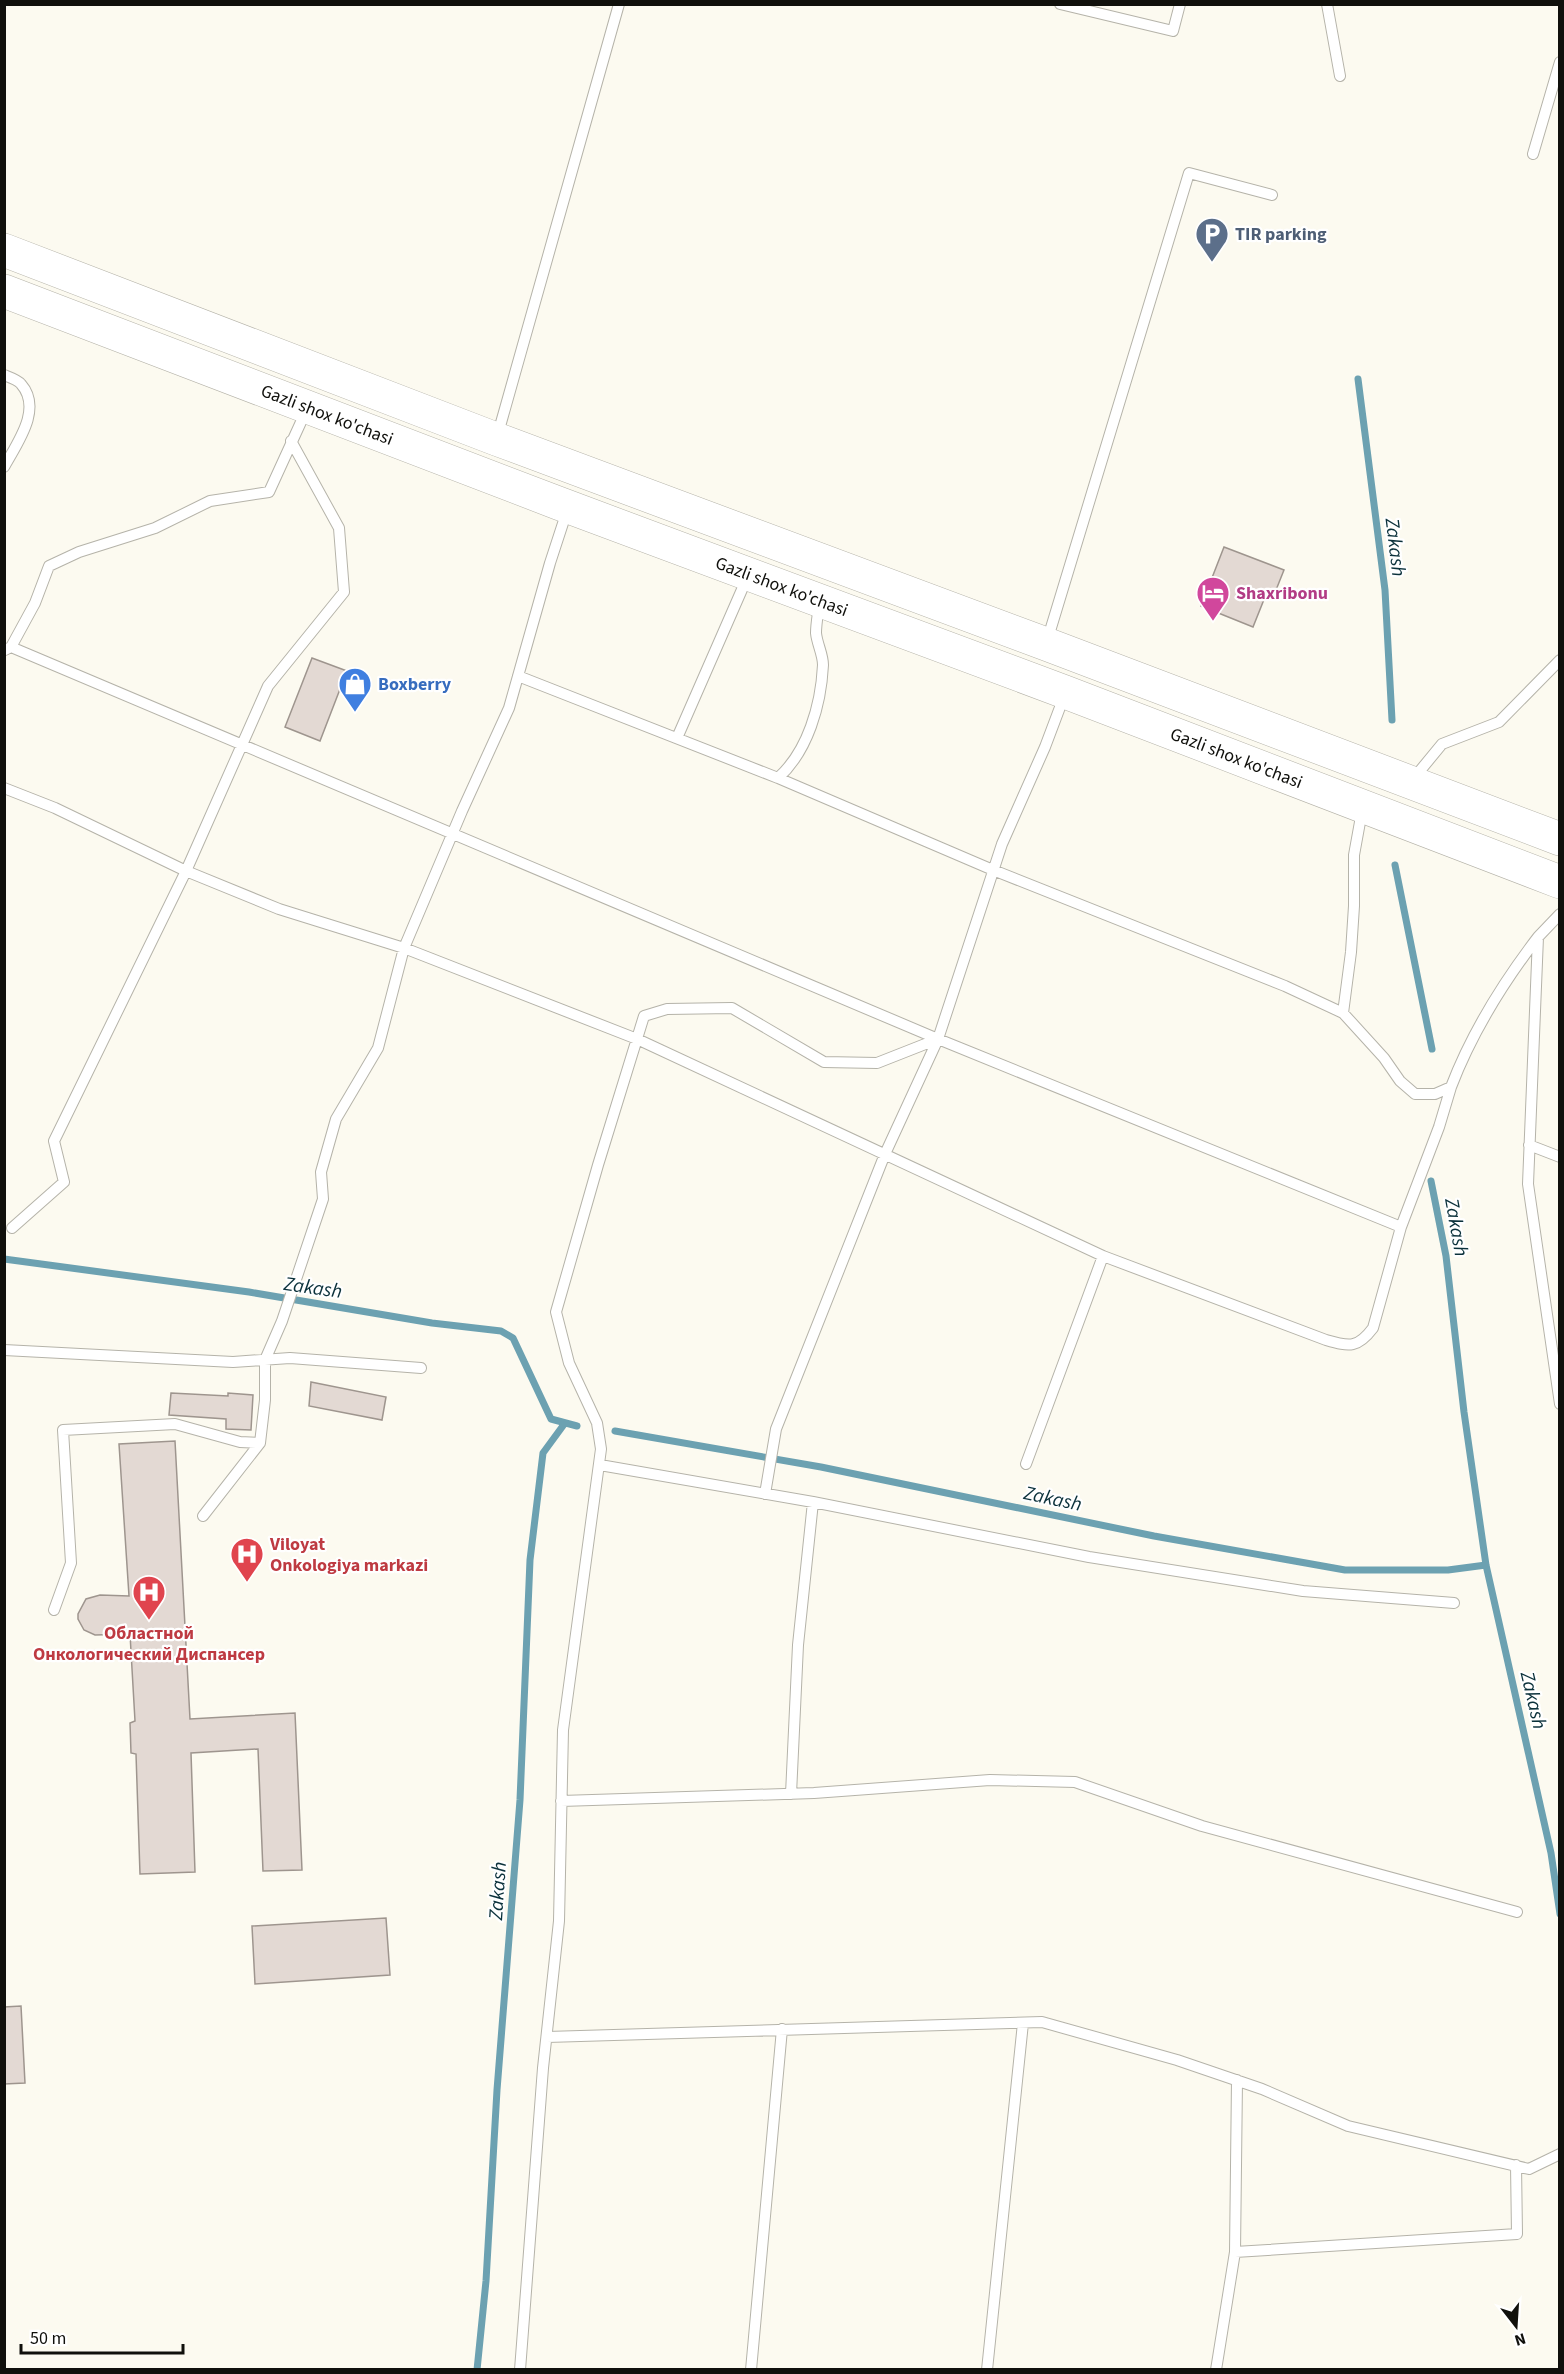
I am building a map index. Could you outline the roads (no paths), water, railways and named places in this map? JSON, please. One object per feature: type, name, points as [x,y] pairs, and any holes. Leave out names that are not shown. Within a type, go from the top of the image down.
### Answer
[{"type":"highway","points":[[4,250],[496,439],[1560,839]]},
{"type":"highway","name":"Gazli shox ko'chasi","points":[[4,291],[568,507],[1065,692],[1560,882]]},
{"type":"lane","points":[[496,439],[619,4]]},
{"type":"lane","points":[[1060,4],[1173,31],[1180,4]]},
{"type":"lane","points":[[1328,4],[1340,76]]},
{"type":"lane","points":[[1533,154],[1560,62]]},
{"type":"lane","points":[[1046,644],[1189,173],[1272,195]]},
{"type":"lane","points":[[4,375],[21,383],[30,401],[28,422],[4,467]]},
{"type":"lane","points":[[307,407],[270,492],[210,501],[155,528],[79,552],[49,566],[35,603],[8,649],[938,1039],[1401,1227]]},
{"type":"lane","points":[[12,1228],[64,1182],[54,1141],[186,871],[268,686],[344,592],[339,528],[291,441]]},
{"type":"lane","points":[[203,1516],[260,1443],[265,1400],[265,1360],[282,1321],[323,1199],[321,1172],[336,1119],[378,1048],[404,948],[509,708],[568,507]]},
{"type":"lane","points":[[677,738],[748,575]]},
{"type":"lane","points":[[778,778],[796,758],[815,717],[823,662],[816,633],[819,601]]},
{"type":"lane","points":[[1410,783],[1442,744],[1498,722],[1560,660]]},
{"type":"lane","points":[[518,676],[778,778],[993,870],[1284,986],[1342,1013],[1384,1058],[1400,1081],[1414,1094],[1435,1094],[1451,1087]]},
{"type":"lane","points":[[765,1494],[776,1429],[885,1154],[938,1039],[993,870],[1045,747],[1065,692]]},
{"type":"lane","points":[[4,788],[55,808],[186,871],[279,909],[404,948],[637,1039],[1103,1256],[1346,1346],[1363,1342],[1373,1328],[1401,1227],[1439,1127],[1451,1087],[1471,1040],[1505,981],[1538,937],[1560,914]]},
{"type":"lane","points":[[1342,1013],[1352,940],[1354,855],[1362,807]]},
{"type":"lane","points":[[1538,937],[1528,1185],[1560,1404]]},
{"type":"lane","points":[[520,2370],[547,2037],[559,1921],[563,1730],[601,1449],[597,1423],[569,1363],[556,1312],[644,1016],[667,1009],[732,1008],[824,1062],[877,1063],[938,1039]]},
{"type":"lane","points":[[1529,1145],[1560,1157]]},
{"type":"lane","points":[[1026,1464],[1103,1256]]},
{"type":"lane","points":[[4,1350],[233,1362],[290,1358],[421,1368]]},
{"type":"lane","points":[[54,1610],[71,1563],[63,1430],[175,1424],[240,1442],[260,1443]]},
{"type":"lane","points":[[600,1465],[813,1502],[1089,1557],[1303,1592],[1454,1603]]},
{"type":"lane","points":[[791,1794],[798,1645],[813,1502]]},
{"type":"lane","points":[[561,1801],[791,1794],[990,1780],[1075,1782],[1202,1826],[1517,1912]]},
{"type":"lane","points":[[547,2037],[1042,2022],[1177,2060],[1237,2080],[1348,2126],[1529,2169],[1560,2154]]},
{"type":"lane","points":[[987,2370],[1023,2023]]},
{"type":"lane","points":[[751,2370],[782,2029]]},
{"type":"lane","points":[[1216,2370],[1235,2252],[1237,2080]]},
{"type":"lane","points":[[1235,2252],[1517,2234],[1516,2165]]},
{"type":"waterway","name":"Zakash","points":[[1358,379],[1385,590],[1392,720]]},
{"type":"waterway","name":"Zakash","points":[[1395,865],[1432,1049]]},
{"type":"waterway","name":"Zakash","points":[[1431,1181],[1446,1256],[1464,1412],[1486,1565],[1551,1853],[1560,1914]]},
{"type":"waterway","name":"Zakash","points":[[4,1259],[249,1292],[432,1323],[501,1331],[513,1338],[551,1419],[577,1426]]},
{"type":"waterway","name":"Zakash","points":[[477,2370],[486,2281],[497,2090],[520,1800],[530,1560],[543,1453],[565,1423]]},
{"type":"waterway","name":"Zakash","points":[[615,1431],[821,1467],[1154,1536],[1345,1570],[1448,1570],[1486,1565]]},
{"type":"place","name":"TIR parking","points":[[1212,263]]},
{"type":"place","name":"Shaxribonu","points":[[1213,622]]},
{"type":"place","name":"Boxberry","points":[[355,713]]},
{"type":"place","name":"Viloyat Onkologiya markazi","points":[[247,1583]]},
{"type":"place","name":"Областной Онкологический Диспансер","points":[[149,1621]]}]
